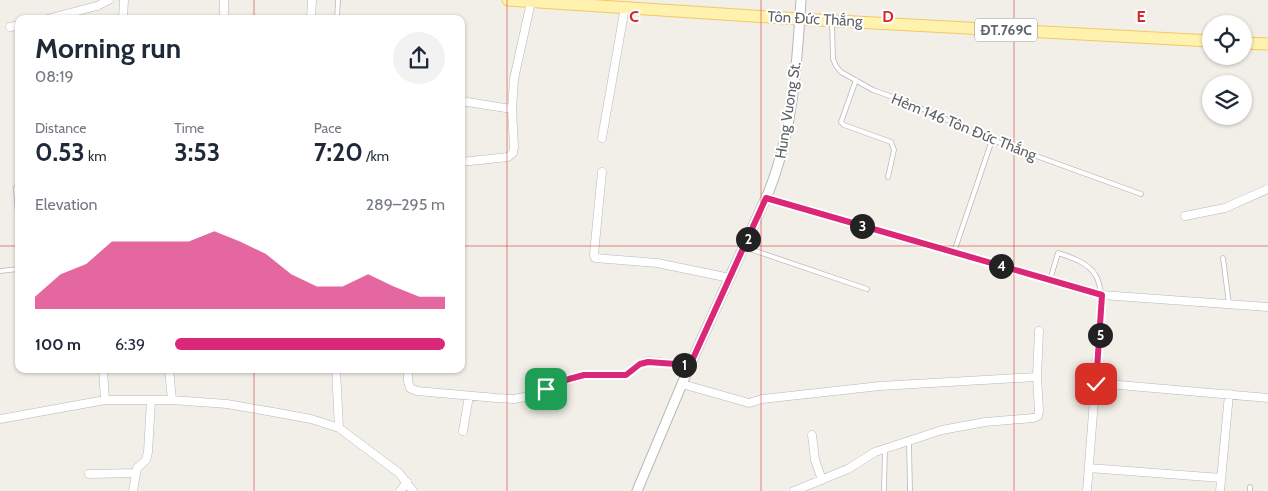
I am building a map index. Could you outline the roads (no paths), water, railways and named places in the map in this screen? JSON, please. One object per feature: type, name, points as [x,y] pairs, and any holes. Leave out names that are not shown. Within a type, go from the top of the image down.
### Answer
[{"type":"main road","name":"Tôn Đức Thắng","points":[[508,0],[800,19],[1202,41]]},
{"type":"main road","points":[[1252,43],[1268,44]]},
{"type":"street","points":[[62,15],[97,6],[109,0]]},
{"type":"street","points":[[123,15],[124,0]]},
{"type":"street","points":[[224,0],[224,15]]},
{"type":"street","points":[[312,0],[312,15]]},
{"type":"street","name":"Hung Vuong St.","points":[[637,491],[690,365],[779,167],[792,105],[801,0]]},
{"type":"street","points":[[465,162],[508,157],[513,153],[512,109],[516,67],[531,2]]},
{"type":"street","points":[[602,138],[625,7]]},
{"type":"street","points":[[10,27],[15,26]]},
{"type":"street","points":[[465,102],[512,109]]},
{"type":"street","points":[[602,172],[596,226],[595,258],[657,263],[730,278]]},
{"type":"street","points":[[1185,216],[1225,208],[1268,189]]},
{"type":"street","points":[[766,198],[1102,295],[1268,307]]},
{"type":"street","points":[[1087,491],[1102,295]]},
{"type":"street","points":[[794,491],[853,466],[884,448],[909,440],[959,426],[1038,416],[1040,411],[1037,378],[1039,331]]},
{"type":"street","points":[[408,373],[410,388],[416,391],[505,398],[530,396],[576,377],[626,375],[640,364],[648,362],[690,365]]},
{"type":"street","points":[[103,373],[105,400]]},
{"type":"street","points":[[169,373],[172,400]]},
{"type":"street","points":[[336,373],[339,428]]},
{"type":"street","points":[[682,384],[749,403],[880,386],[1037,378]]},
{"type":"street","points":[[1096,384],[1268,398]]},
{"type":"street","points":[[1220,491],[1229,394]]},
{"type":"street","points":[[462,431],[468,396]]},
{"type":"street","points":[[0,419],[105,400],[172,400],[226,404],[273,412],[319,421],[339,428],[399,473],[413,491]]},
{"type":"street","points":[[133,491],[135,473],[137,468],[146,460],[148,452],[151,400]]},
{"type":"street","points":[[812,434],[815,460],[822,480]]},
{"type":"street","points":[[1090,468],[1221,478]]},
{"type":"street","points":[[89,474],[135,473]]},
{"type":"street","points":[[400,491],[407,482]]},
{"type":"lane","points":[[337,15],[338,0]]},
{"type":"lane","name":"Hẻm 146 Tôn Đức Thắng","points":[[831,20],[836,66],[841,72],[873,90],[918,107],[992,140],[1141,194]]},
{"type":"lane","points":[[856,80],[841,122],[890,142],[894,150],[888,177]]},
{"type":"lane","points":[[954,252],[992,140]]},
{"type":"lane","points":[[744,247],[867,289]]},
{"type":"lane","points":[[1050,280],[1058,252],[1086,265],[1095,275],[1102,295]]},
{"type":"lane","points":[[1223,258],[1229,304]]},
{"type":"lane","points":[[0,271],[15,269]]},
{"type":"lane","points":[[909,440],[910,491]]},
{"type":"lane","points":[[884,448],[884,491]]}]
